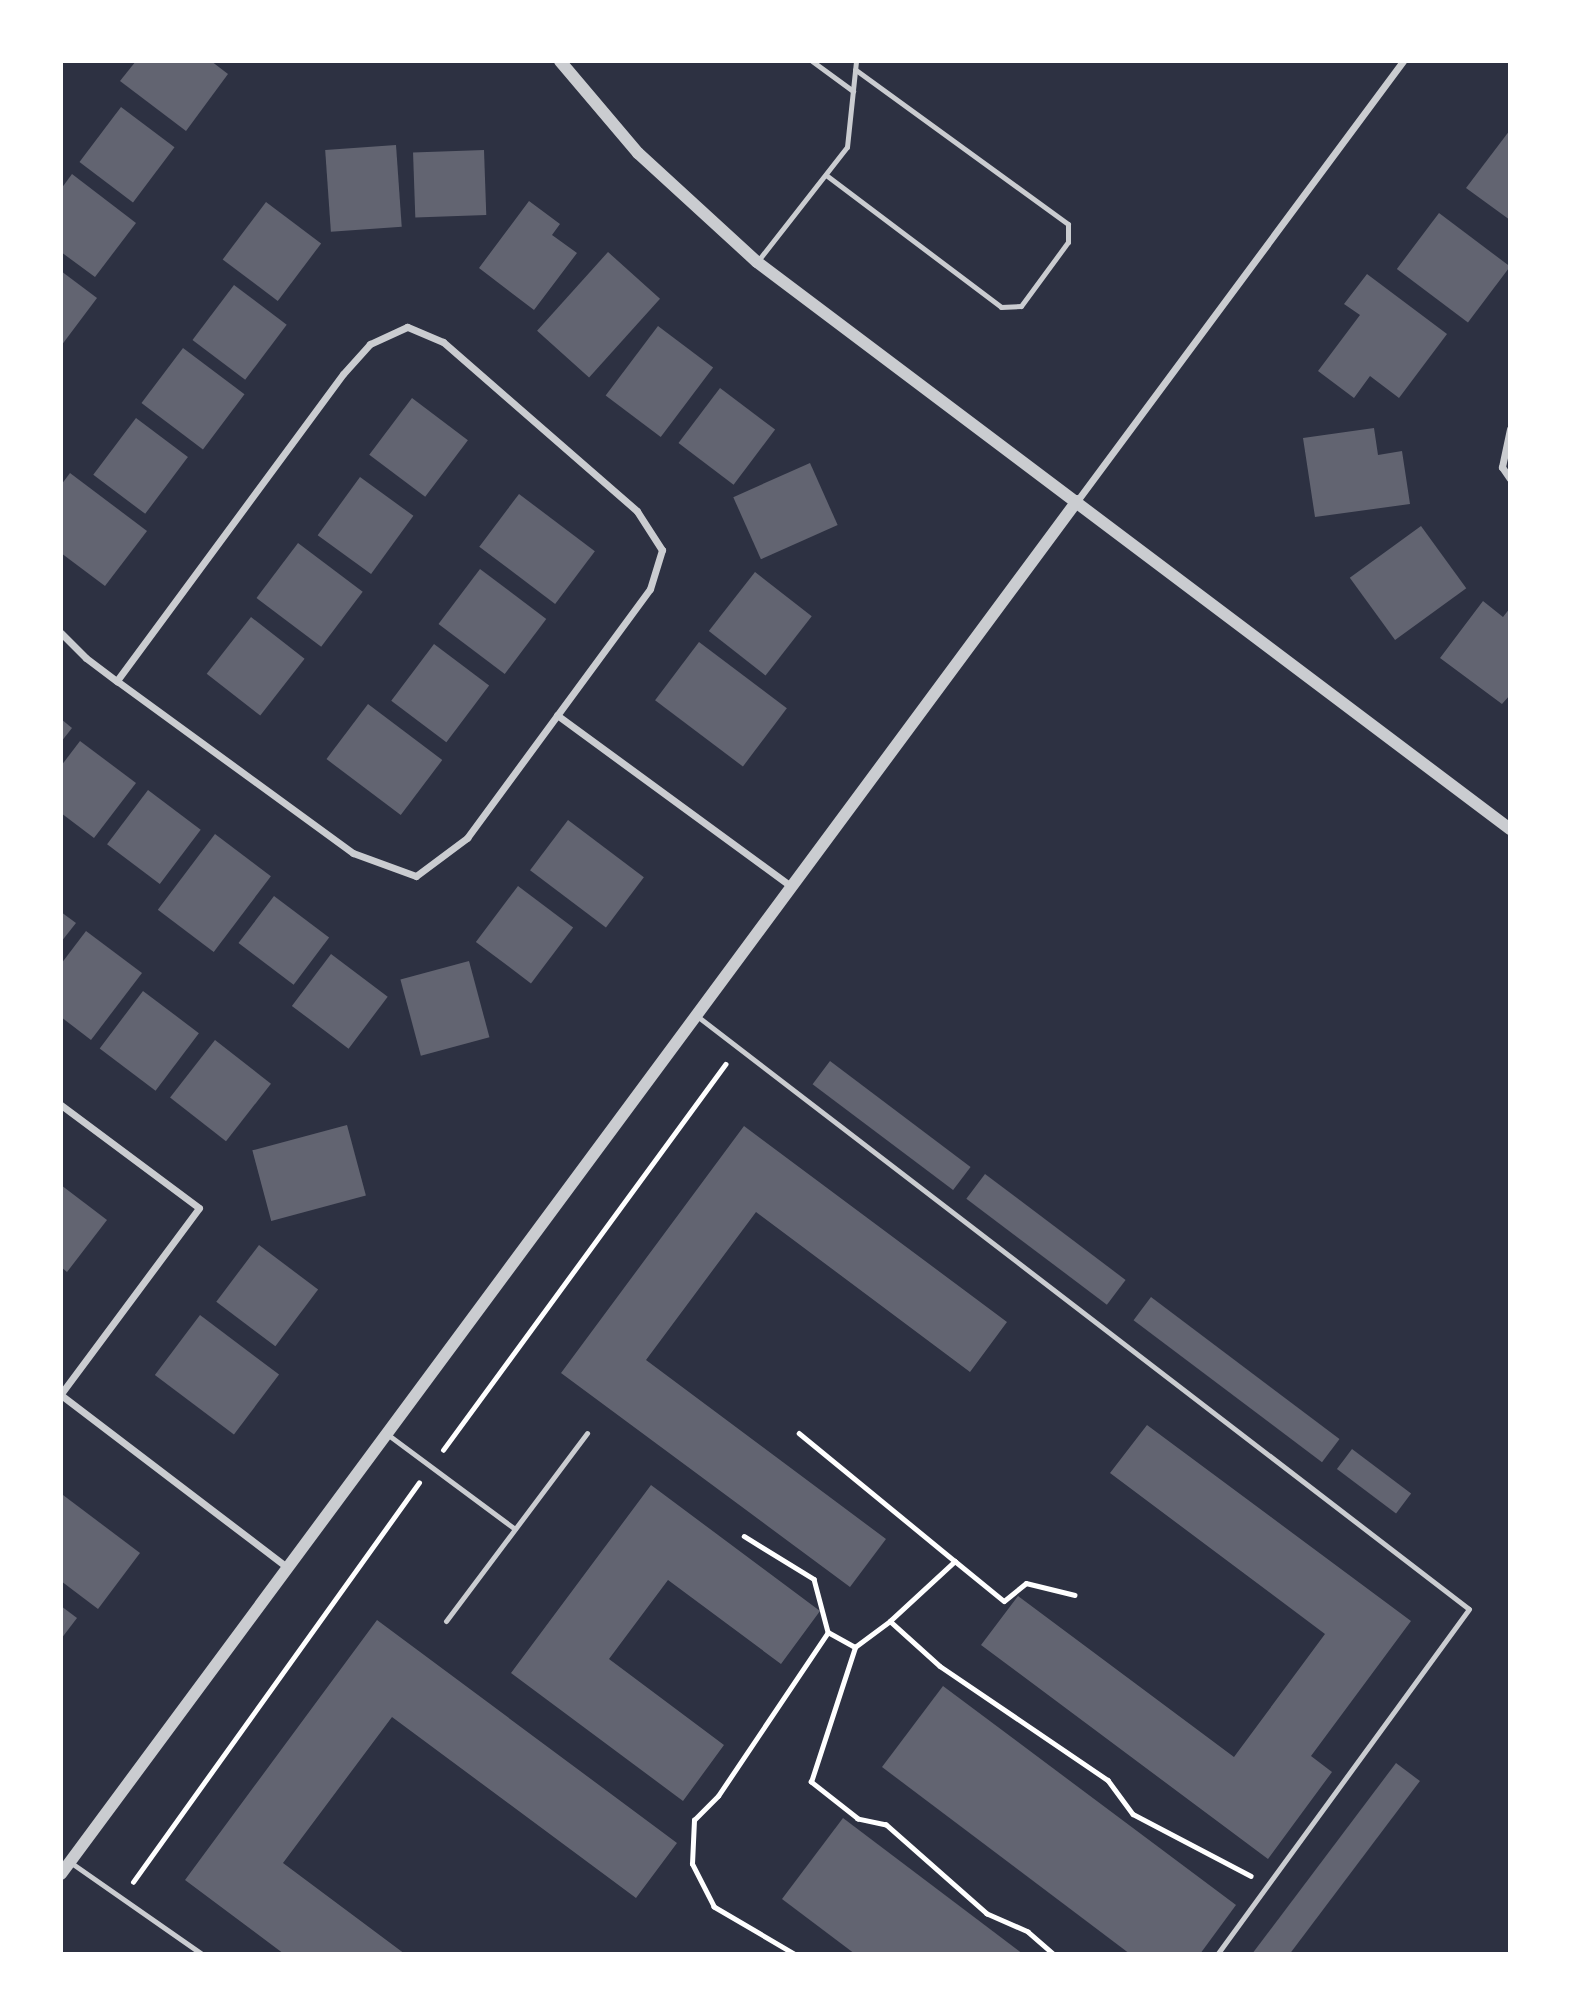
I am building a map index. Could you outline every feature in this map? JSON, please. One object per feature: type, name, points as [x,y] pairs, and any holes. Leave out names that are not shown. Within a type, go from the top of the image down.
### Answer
[{"type":"street","points":[[560,61],[638,153],[758,262],[1510,829]]},
{"type":"street","points":[[61,1874],[1403,61]]},
{"type":"street","points":[[61,633],[117,681],[354,853],[416,876],[467,838],[650,589],[662,550],[637,511],[443,342],[407,327],[370,344],[343,374],[117,681]]},
{"type":"street","points":[[1510,429],[1502,467],[1510,479]]},
{"type":"street","points":[[557,715],[792,887]]},
{"type":"street","points":[[61,1105],[199,1208],[61,1394],[288,1568]]},
{"type":"lane","points":[[812,61],[853,91]]},
{"type":"lane","points":[[758,262],[847,147],[856,61]]},
{"type":"lane","points":[[826,175],[1001,307],[1021,306],[1069,242],[1068,224],[855,69]]},
{"type":"lane","points":[[697,1016],[1469,1609],[1217,1954]]},
{"type":"lane","points":[[446,1621],[587,1433]]},
{"type":"lane","points":[[387,1434],[515,1529]]},
{"type":"lane","points":[[70,1862],[202,1954]]},
{"type":"path","points":[[122,1897],[431,1466],[738,1047]]},
{"type":"path","points":[[799,1433],[1004,1601],[1026,1583],[1075,1595]]},
{"type":"path","points":[[744,1536],[814,1579],[828,1632],[855,1647]]},
{"type":"path","points":[[955,1561],[890,1621],[855,1647],[811,1782],[858,1819],[886,1825],[988,1914],[1028,1932],[1053,1954]]},
{"type":"path","points":[[890,1621],[940,1666],[1108,1780],[1133,1814],[1266,1886]]},
{"type":"path","points":[[794,1954],[714,1907],[692,1864],[694,1821],[718,1796],[828,1632]]},
{"type":"building","points":[[136,61],[211,61],[228,74],[186,131],[120,81]]},
{"type":"building","points":[[121,107],[175,147],[133,202],[79,162]]},
{"type":"building","points":[[1510,130],[1510,220],[1466,188]]},
{"type":"building","points":[[396,145],[402,227],[331,232],[325,150]]},
{"type":"building","points":[[484,150],[486,215],[415,217],[413,152]]},
{"type":"building","points":[[72,174],[136,223],[95,277],[61,252],[61,189]]},
{"type":"building","points":[[529,201],[560,224],[552,235],[577,253],[534,310],[479,268]]},
{"type":"building","points":[[266,202],[321,244],[278,301],[223,260]]},
{"type":"building","points":[[1439,213],[1510,267],[1468,322],[1397,269]]},
{"type":"building","points":[[608,252],[660,299],[589,378],[537,331]]},
{"type":"building","points":[[61,271],[97,298],[61,346]]},
{"type":"building","points":[[1367,274],[1447,334],[1399,398],[1370,376],[1354,398],[1318,371],[1360,315],[1344,304]]},
{"type":"building","points":[[234,285],[287,325],[245,380],[192,340]]},
{"type":"building","points":[[658,326],[713,368],[661,437],[606,395]]},
{"type":"building","points":[[183,348],[244,394],[203,449],[141,403]]},
{"type":"building","points":[[720,388],[775,430],[734,485],[678,443]]},
{"type":"building","points":[[412,398],[468,440],[425,497],[369,455]]},
{"type":"building","points":[[136,418],[188,457],[145,514],[93,475]]},
{"type":"building","points":[[1374,428],[1378,455],[1402,451],[1410,504],[1315,517],[1303,438]]},
{"type":"building","points":[[810,463],[838,525],[761,559],[733,497]]},
{"type":"building","points":[[70,473],[147,531],[105,586],[61,553],[61,485]]},
{"type":"building","points":[[360,477],[413,516],[371,574],[318,535]]},
{"type":"building","points":[[519,494],[595,551],[555,604],[479,547]]},
{"type":"building","points":[[1421,526],[1466,588],[1395,640],[1350,578]]},
{"type":"building","points":[[298,543],[363,592],[321,647],[256,598]]},
{"type":"building","points":[[480,569],[546,619],[505,674],[438,624]]},
{"type":"building","points":[[755,572],[812,616],[766,675],[709,631]]},
{"type":"building","points":[[1483,601],[1503,617],[1510,608],[1510,695],[1502,704],[1440,658]]},
{"type":"building","points":[[251,617],[305,659],[260,716],[207,674]]},
{"type":"building","points":[[699,642],[787,708],[743,767],[655,700]]},
{"type":"building","points":[[434,644],[489,686],[446,742],[391,701]]},
{"type":"building","points":[[368,704],[442,760],[401,815],[326,759]]},
{"type":"building","points":[[61,719],[72,728],[61,742]]},
{"type":"building","points":[[80,741],[136,783],[94,838],[61,813],[61,766]]},
{"type":"building","points":[[148,790],[201,830],[160,884],[107,844]]},
{"type":"building","points":[[568,820],[644,877],[606,927],[530,870]]},
{"type":"building","points":[[215,834],[271,876],[214,952],[158,910]]},
{"type":"building","points":[[518,886],[573,928],[531,983],[476,942]]},
{"type":"building","points":[[274,896],[329,938],[294,985],[238,943]]},
{"type":"building","points":[[61,912],[76,923],[61,942]]},
{"type":"building","points":[[86,931],[142,973],[91,1040],[61,1017],[61,964]]},
{"type":"building","points":[[331,954],[388,997],[349,1049],[292,1006]]},
{"type":"building","points":[[469,961],[489,1037],[421,1056],[400,979]]},
{"type":"building","points":[[143,991],[199,1033],[156,1091],[100,1049]]},
{"type":"building","points":[[215,1040],[271,1084],[226,1141],[170,1098]]},
{"type":"building","points":[[830,1061],[971,1167],[953,1190],[813,1084]]},
{"type":"building","points":[[347,1125],[366,1196],[271,1221],[252,1150]]},
{"type":"building","points":[[744,1126],[1007,1322],[970,1372],[756,1212],[646,1360],[886,1539],[850,1587],[561,1373]]},
{"type":"building","points":[[985,1174],[1126,1280],[1107,1305],[966,1199]]},
{"type":"building","points":[[61,1185],[107,1220],[67,1272],[61,1267]]},
{"type":"building","points":[[259,1245],[318,1290],[275,1346],[216,1302]]},
{"type":"building","points":[[1151,1297],[1339,1439],[1322,1462],[1134,1320]]},
{"type":"building","points":[[200,1315],[279,1375],[234,1434],[155,1375]]},
{"type":"building","points":[[1147,1425],[1411,1621],[1311,1756],[1332,1772],[1268,1859],[981,1645],[1018,1596],[1234,1757],[1325,1634],[1110,1473]]},
{"type":"building","points":[[1352,1449],[1411,1494],[1396,1514],[1337,1469]]},
{"type":"building","points":[[651,1485],[820,1611],[781,1664],[668,1580],[609,1659],[724,1745],[683,1801],[511,1673]]},
{"type":"building","points":[[63,1495],[140,1553],[98,1609],[61,1581]]},
{"type":"building","points":[[61,1606],[77,1618],[61,1639]]},
{"type":"building","points":[[377,1620],[677,1843],[636,1898],[392,1717],[283,1863],[405,1954],[284,1954],[185,1880]]},
{"type":"building","points":[[943,1686],[1236,1905],[1200,1954],[1130,1954],[882,1767]]},
{"type":"building","points":[[1396,1763],[1420,1781],[1290,1954],[1252,1954]]},
{"type":"building","points":[[843,1818],[1023,1954],[855,1954],[782,1899]]}]
